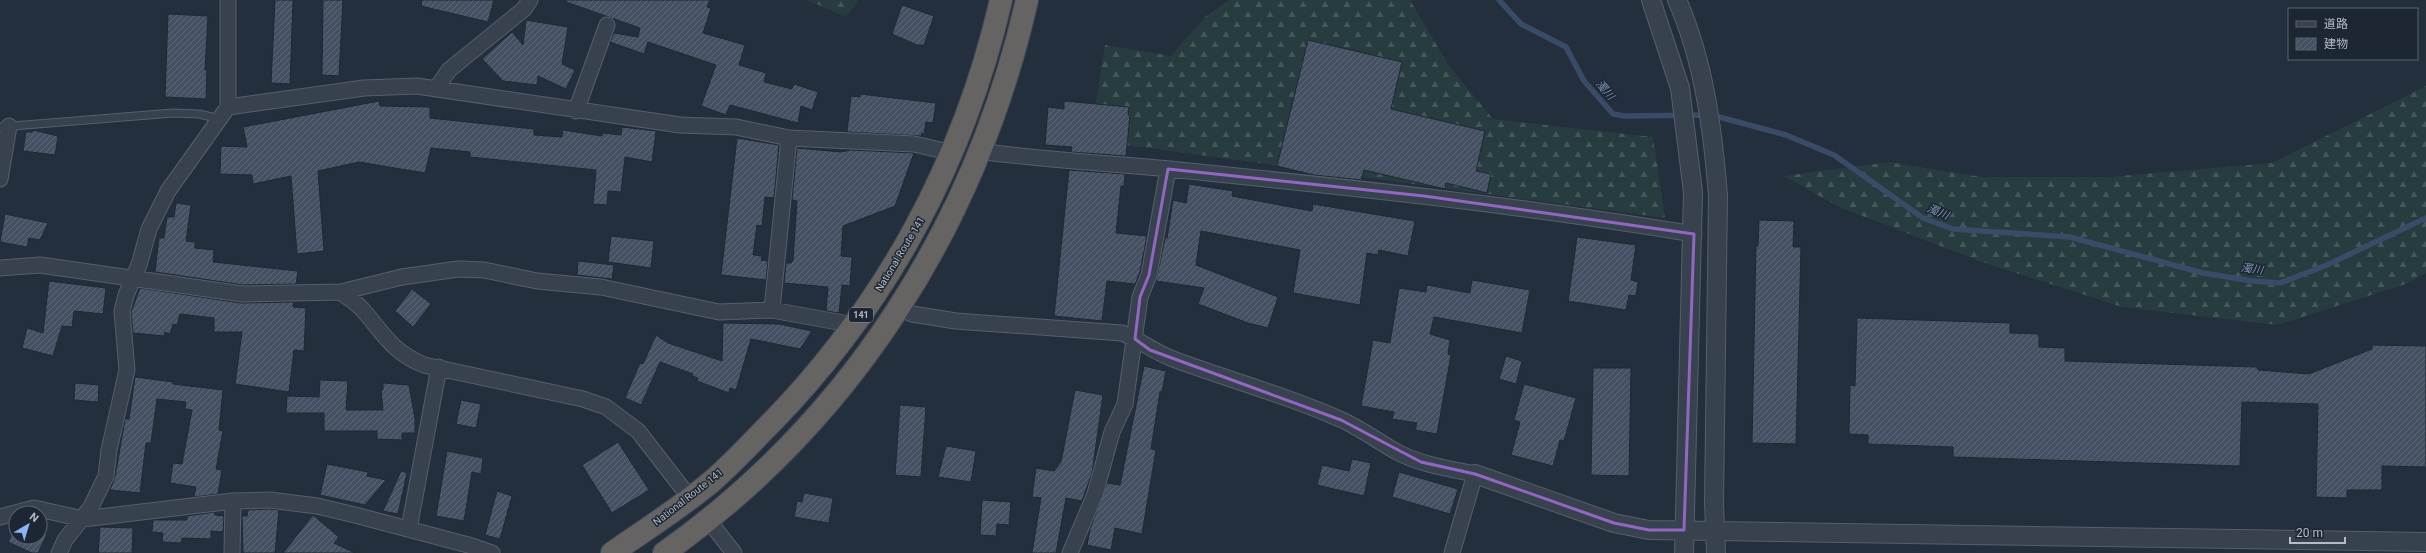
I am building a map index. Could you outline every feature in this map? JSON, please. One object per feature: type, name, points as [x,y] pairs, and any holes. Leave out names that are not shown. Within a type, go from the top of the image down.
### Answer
[{"type":"highway","name":"National Route 141","points":[[612,553],[711,482],[797,397],[880,290],[928,207],[953,153],[975,96],[1001,0]]},
{"type":"highway","name":"141","points":[[664,553],[709,522],[804,432],[843,386],[900,308],[956,207],[980,151],[1008,75],[1027,0]]},
{"type":"street","points":[[59,553],[65,540],[91,507],[106,476],[109,450],[127,370],[122,311],[126,294],[134,278],[149,229],[168,190],[224,113],[228,0]]},
{"type":"street","points":[[436,89],[449,70],[524,9],[530,0]]},
{"type":"street","points":[[1651,0],[1680,88],[1690,155],[1694,234],[1684,553]]},
{"type":"street","points":[[1677,0],[1693,49],[1703,88],[1715,156],[1719,236],[1714,504],[1716,553]]},
{"type":"street","points":[[576,110],[607,25]]},
{"type":"street","points":[[224,113],[364,88],[417,86],[680,125],[736,127],[789,138],[914,144],[953,153]]},
{"type":"street","points":[[0,179],[5,127]]},
{"type":"street","points":[[772,310],[789,138]]},
{"type":"street","points":[[980,151],[1014,156],[1168,169],[1424,196],[1694,234]]},
{"type":"street","points":[[1070,553],[1095,494],[1112,432],[1125,404],[1136,338],[1140,297],[1149,275],[1168,169]]},
{"type":"street","points":[[0,268],[40,265],[242,294],[341,292],[402,276],[458,269],[484,270],[536,281],[601,287],[719,312],[772,310],[854,325]]},
{"type":"street","points":[[341,292],[362,309],[387,341],[409,359],[439,368],[583,399],[606,407],[638,431],[690,498]]},
{"type":"street","points":[[900,308],[912,314],[956,322],[1122,333],[1136,338],[1150,350],[1250,385],[1341,420],[1400,454],[1421,462],[1475,474],[1614,523],[1649,530],[1715,530],[2405,547],[2426,542]]},
{"type":"street","points":[[409,529],[439,368]]},
{"type":"street","points":[[1452,553],[1475,474]]},
{"type":"street","points":[[0,517],[34,508],[83,519],[233,501],[270,500],[317,506],[409,529],[492,553]]},
{"type":"street","points":[[232,553],[233,501]]},
{"type":"street","points":[[709,522],[734,553]]},
{"type":"lane","points":[[5,127],[173,113],[224,113]]},
{"type":"highlighted area","points":[[1168,169],[1424,196],[1694,234],[1684,530],[1649,530],[1614,523],[1475,474],[1421,462],[1341,420],[1150,350],[1135,339],[1140,297],[1149,275]]},
{"type":"green space","points":[[807,0],[859,0],[846,17]]},
{"type":"green space","points":[[1229,0],[1410,0],[1449,66],[1493,119],[1653,137],[1665,218],[1090,140],[1105,45],[1171,56],[1206,16]]},
{"type":"green space","points":[[2426,86],[2426,273],[2406,284],[2277,325],[2122,307],[1982,262],[1839,207],[1784,176],[1889,162],[1981,177],[2108,177],[2272,163]]},
{"type":"building","points":[[275,0],[293,0],[290,84],[271,83]]},
{"type":"building","points":[[323,0],[343,0],[339,76],[322,75]]},
{"type":"building","points":[[422,0],[494,0],[488,22],[421,6]]},
{"type":"building","points":[[566,0],[710,0],[707,7],[711,8],[703,33],[745,45],[739,65],[766,73],[764,82],[792,89],[794,84],[818,92],[812,110],[801,106],[798,123],[730,105],[726,115],[701,106],[716,65],[648,42],[644,54],[610,42],[614,33],[638,37],[640,28],[566,2]]},
{"type":"building","points":[[902,5],[934,16],[924,45],[917,45],[892,34]]},
{"type":"building","points":[[168,14],[208,16],[205,70],[207,70],[206,99],[165,97]]},
{"type":"building","points":[[526,20],[568,27],[562,64],[575,70],[566,89],[538,76],[537,85],[503,81],[482,59],[512,32],[523,45]]},
{"type":"building","points":[[1308,40],[1402,62],[1391,109],[1485,131],[1476,171],[1491,174],[1487,193],[1446,183],[1445,189],[1364,170],[1361,180],[1314,175],[1277,166]]},
{"type":"building","points":[[860,94],[936,103],[933,123],[926,122],[924,134],[922,133],[921,136],[847,132],[851,96],[860,97]]},
{"type":"building","points":[[379,101],[380,106],[430,107],[430,118],[534,129],[534,135],[562,137],[563,130],[602,136],[603,133],[621,135],[622,127],[656,131],[652,162],[625,157],[621,192],[608,191],[607,205],[593,204],[596,170],[470,157],[470,152],[431,148],[425,173],[359,162],[318,171],[324,251],[297,254],[291,176],[253,184],[252,175],[220,174],[221,146],[247,147],[243,127]]},
{"type":"building","points":[[1064,101],[1129,107],[1128,115],[1130,115],[1126,156],[1071,152],[1072,147],[1045,145],[1048,107],[1064,109]]},
{"type":"building","points":[[33,130],[58,136],[55,155],[23,151],[26,132],[32,132]]},
{"type":"building","points":[[737,138],[779,145],[774,198],[765,197],[762,226],[757,225],[753,255],[762,256],[761,260],[768,261],[766,280],[721,275]]},
{"type":"building","points":[[797,148],[841,152],[851,150],[914,153],[895,206],[843,226],[841,256],[852,257],[850,286],[842,285],[839,313],[826,311],[828,287],[784,283],[786,263],[791,263],[793,260],[797,201],[792,200]]},
{"type":"building","points":[[1069,170],[1125,174],[1124,186],[1121,186],[1116,233],[1147,236],[1140,272],[1135,284],[1107,281],[1102,321],[1054,316]]},
{"type":"building","points":[[1189,184],[1233,191],[1232,196],[1312,211],[1313,204],[1415,221],[1408,256],[1379,250],[1378,255],[1367,253],[1360,305],[1293,293],[1300,250],[1201,231],[1196,265],[1278,297],[1268,328],[1248,323],[1198,304],[1204,288],[1156,281],[1165,238],[1167,238],[1173,200],[1186,203]]},
{"type":"building","points":[[176,203],[191,205],[186,241],[195,242],[195,248],[214,250],[213,262],[298,271],[296,284],[243,285],[155,272],[159,238],[164,238],[167,217],[174,217]]},
{"type":"building","points":[[5,214],[48,223],[40,240],[29,238],[27,247],[0,242]]},
{"type":"building","points":[[1759,220],[1794,221],[1793,247],[1801,247],[1796,444],[1752,443],[1756,246],[1758,246]]},
{"type":"building","points":[[611,236],[654,241],[651,268],[608,262]]},
{"type":"building","points":[[1577,237],[1636,245],[1631,280],[1638,282],[1636,296],[1629,295],[1626,310],[1568,301]]},
{"type":"building","points":[[578,261],[614,265],[612,279],[577,275]]},
{"type":"building","points":[[1472,280],[1530,290],[1522,333],[1434,317],[1430,334],[1450,340],[1448,354],[1451,355],[1437,434],[1415,430],[1417,423],[1392,419],[1394,412],[1361,406],[1373,340],[1390,343],[1399,288],[1426,292],[1427,285],[1470,293]]},
{"type":"building","points":[[49,281],[106,288],[103,314],[74,311],[72,327],[62,326],[53,356],[22,348],[27,328],[43,333]]},
{"type":"building","points":[[140,288],[241,303],[294,302],[293,307],[306,308],[304,351],[294,350],[289,392],[235,384],[242,332],[214,332],[214,318],[180,314],[177,325],[173,324],[170,334],[165,332],[164,336],[133,333],[131,312]]},
{"type":"building","points":[[412,289],[431,304],[413,327],[395,311]]},
{"type":"building","points":[[1857,318],[2010,323],[2010,333],[2039,334],[2039,347],[2065,348],[2065,361],[2257,367],[2258,370],[2309,374],[2372,349],[2372,345],[2426,346],[2426,467],[2382,466],[2382,490],[2347,490],[2347,498],[2316,497],[2318,404],[2242,402],[2240,466],[1953,457],[1953,447],[1868,444],[1868,435],[1849,434],[1850,385],[1855,386]]},
{"type":"building","points":[[723,323],[779,324],[812,331],[800,349],[751,339],[736,390],[730,388],[729,393],[697,381],[698,378],[692,376],[693,374],[660,362],[641,405],[625,398],[640,363],[643,364],[656,335],[668,343],[722,361]]},
{"type":"building","points":[[1506,356],[1522,361],[1516,384],[1499,379]]},
{"type":"building","points":[[1144,366],[1166,371],[1162,392],[1160,392],[1151,449],[1156,450],[1142,534],[1115,528],[1111,550],[1087,545],[1090,529],[1107,483],[1120,485]]},
{"type":"building","points":[[1593,368],[1631,368],[1629,476],[1591,475]]},
{"type":"building","points":[[135,377],[173,382],[173,384],[223,390],[219,430],[223,431],[216,469],[222,470],[218,494],[194,497],[196,487],[170,483],[173,463],[182,464],[192,410],[185,409],[186,402],[157,399],[151,443],[146,443],[140,493],[110,490],[115,477],[125,419],[129,419]]},
{"type":"building","points":[[320,380],[348,381],[346,410],[383,410],[381,390],[383,390],[383,383],[409,385],[415,419],[415,433],[402,433],[402,440],[377,439],[377,431],[324,431],[324,413],[286,413],[287,396],[319,397]]},
{"type":"building","points":[[75,383],[99,385],[98,402],[74,400]]},
{"type":"building","points":[[1524,384],[1576,398],[1564,441],[1560,440],[1553,466],[1511,455],[1520,422],[1514,420]]},
{"type":"building","points":[[1075,390],[1103,395],[1092,473],[1082,501],[1066,498],[1056,553],[1032,553],[1041,498],[1032,497],[1036,468],[1054,471],[1061,462]]},
{"type":"building","points":[[461,400],[481,404],[476,428],[456,424]]},
{"type":"building","points":[[900,405],[926,407],[921,477],[895,475]]},
{"type":"building","points":[[618,442],[649,490],[612,513],[582,465]]},
{"type":"building","points":[[946,446],[976,451],[971,482],[938,477]]},
{"type":"building","points":[[447,451],[483,458],[481,474],[472,472],[464,521],[436,516]]},
{"type":"building","points":[[1352,459],[1371,463],[1364,496],[1317,485],[1322,465],[1349,471]]},
{"type":"building","points":[[327,464],[368,472],[367,476],[386,480],[365,505],[320,495]]},
{"type":"building","points":[[401,471],[407,473],[398,514],[383,511]]},
{"type":"building","points":[[1399,472],[1458,489],[1450,514],[1392,497]]},
{"type":"building","points":[[497,491],[512,496],[500,539],[485,535]]},
{"type":"building","points":[[804,493],[833,498],[829,523],[794,517],[797,501],[802,502]]},
{"type":"building","points":[[982,500],[1011,502],[1009,525],[997,524],[996,536],[980,535]]},
{"type":"building","points":[[248,510],[279,510],[275,553],[243,553],[242,516],[247,516]]},
{"type":"building","points":[[215,512],[215,515],[224,516],[223,532],[211,531],[211,539],[182,538],[181,543],[162,542],[163,533],[152,532],[153,520],[187,520],[187,516]]},
{"type":"building","points":[[313,515],[339,537],[334,543],[355,553],[283,553]]},
{"type":"building","points":[[100,527],[133,528],[132,553],[98,553]]},
{"type":"building","points":[[15,545],[42,545],[38,553],[32,553]]},
{"type":"waterway","name":"濁川","points":[[1499,0],[1521,24],[1566,47],[1584,81],[1613,114],[1624,116],[1712,115],[1786,135],[1834,155],[1923,218],[1953,229],[2070,237],[2203,273],[2252,281],[2280,283],[2327,265],[2426,218]]}]
